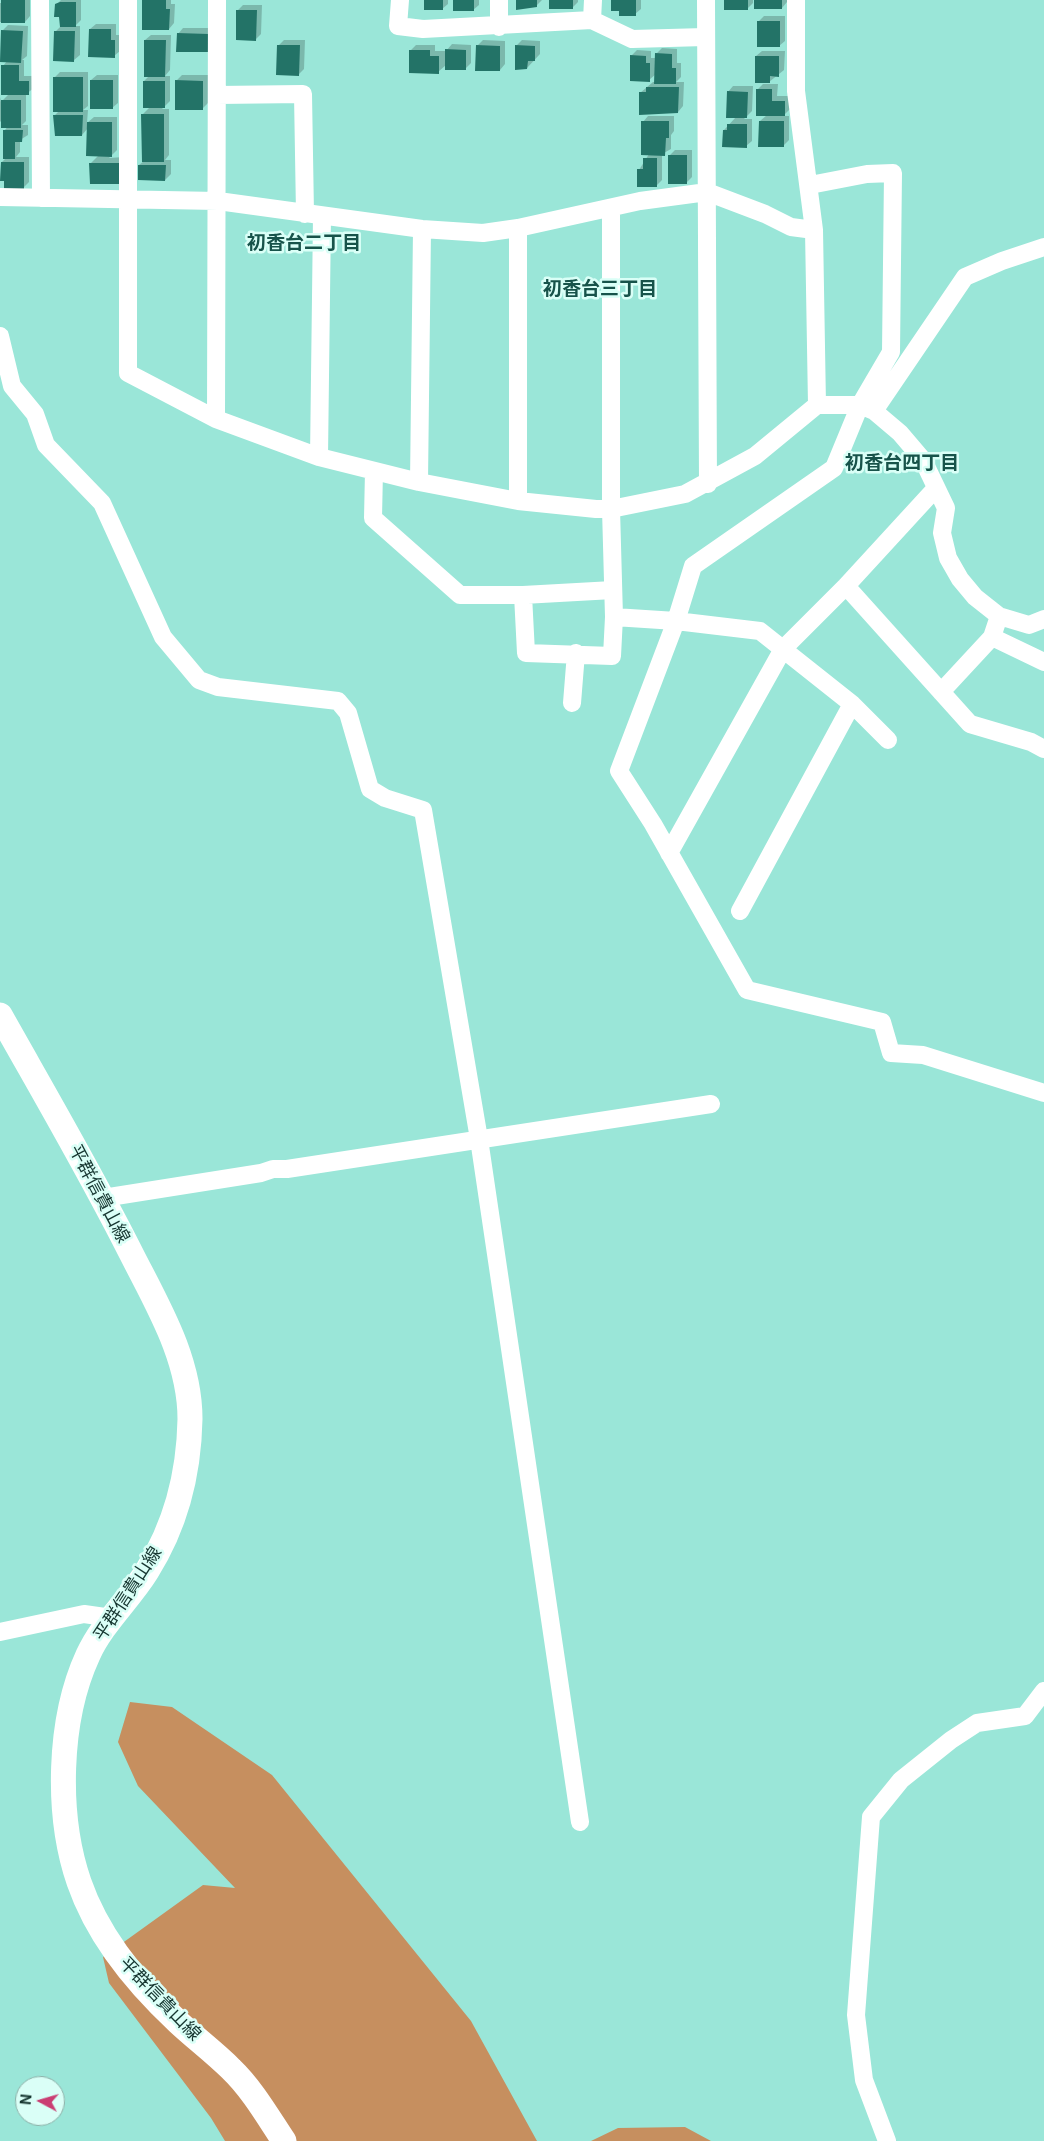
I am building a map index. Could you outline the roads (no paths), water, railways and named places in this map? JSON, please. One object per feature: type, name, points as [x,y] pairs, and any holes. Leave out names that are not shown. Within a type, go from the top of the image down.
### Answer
[{"type":"main road","name":"平群信貴山線","points":[[0,1015],[103,1198],[166,1322],[185,1369],[190,1417],[186,1467],[175,1518],[147,1571],[112,1618],[88,1655],[72,1703],[63,1752],[68,1835],[79,1880],[95,1919],[110,1946],[136,1978],[175,2019],[233,2070],[284,2141]]},
{"type":"street","points":[[40,0],[41,198]]},
{"type":"street","points":[[128,0],[128,373],[216,419],[319,457],[419,482],[518,501],[611,509],[685,494],[708,484],[755,456],[817,405],[867,408],[900,433],[923,460],[946,508],[942,533],[948,558],[960,579],[974,596],[999,616],[1029,625],[1044,619]]},
{"type":"street","points":[[216,419],[217,0]]},
{"type":"street","points":[[400,0],[398,26],[423,29],[499,27],[592,20],[632,39],[705,37]]},
{"type":"street","points":[[499,0],[499,27]]},
{"type":"street","points":[[592,20],[593,0]]},
{"type":"street","points":[[706,0],[708,484]]},
{"type":"street","points":[[796,0],[796,91],[810,185],[814,230],[817,405]]},
{"type":"street","points":[[217,95],[304,94],[305,214]]},
{"type":"street","points":[[810,185],[867,174],[893,173],[891,352],[867,408],[834,468],[693,566],[676,621],[619,770],[747,990],[882,1022],[891,1052],[923,1055],[1044,1093]]},
{"type":"street","points":[[0,197],[129,201],[218,201],[422,229],[483,233],[707,192],[765,214],[791,228],[814,230]]},
{"type":"street","points":[[523,595],[526,654],[576,653],[612,656],[614,617],[611,509],[612,208]]},
{"type":"street","points":[[319,457],[322,216]]},
{"type":"street","points":[[518,228],[518,501]]},
{"type":"street","points":[[419,482],[422,229]]},
{"type":"street","points":[[867,408],[965,278],[1002,261],[1044,247]]},
{"type":"street","points":[[0,336],[12,386],[34,414],[46,445],[102,503],[163,637],[200,680],[218,687],[338,701],[348,713],[370,790],[385,798],[423,810],[479,1140],[580,1822]]},
{"type":"street","points":[[374,471],[374,518],[460,595],[523,595],[613,590]]},
{"type":"street","points":[[669,853],[783,649],[846,586],[936,488]]},
{"type":"street","points":[[846,586],[970,724],[1031,742],[1044,749]]},
{"type":"street","points":[[941,692],[992,637],[999,616]]},
{"type":"street","points":[[614,617],[676,621],[760,631],[852,704],[888,740]]},
{"type":"street","points":[[992,637],[1044,662]]},
{"type":"street","points":[[572,704],[576,653]]},
{"type":"street","points":[[740,911],[852,704]]},
{"type":"street","points":[[103,1198],[261,1173],[272,1169],[287,1169],[711,1104]]},
{"type":"street","points":[[0,1632],[84,1614],[112,1618]]},
{"type":"street","points":[[887,2141],[864,2080],[856,2015],[871,1817],[901,1780],[952,1740],[977,1723],[1025,1716],[1044,1691]]},
{"type":"district","name":"初香台二丁目","points":[[304,243]]},
{"type":"district","name":"初香台三丁目","points":[[600,289]]},
{"type":"district","name":"初香台四丁目","points":[[902,463]]}]
